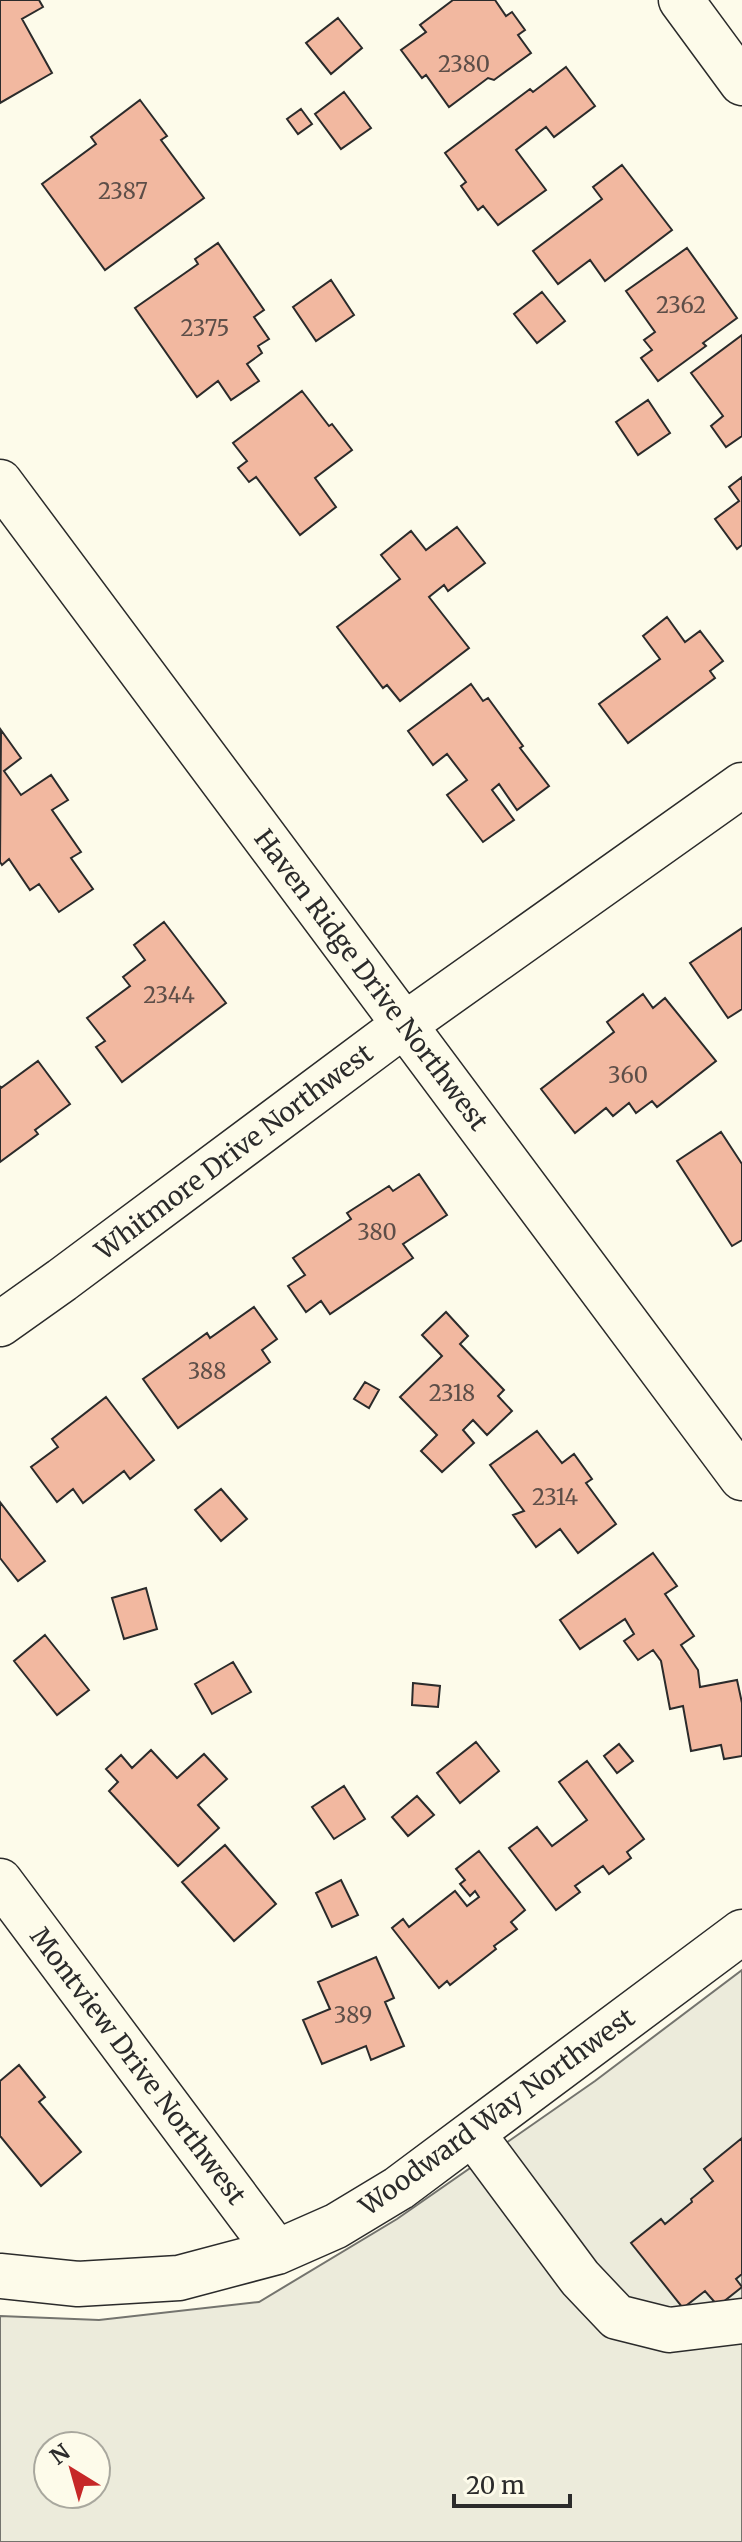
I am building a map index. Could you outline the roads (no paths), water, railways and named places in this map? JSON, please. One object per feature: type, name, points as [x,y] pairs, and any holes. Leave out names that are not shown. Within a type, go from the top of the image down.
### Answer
[{"type":"street","points":[[681,0],[742,83]]},
{"type":"street","name":"Haven Ridge Drive Northwest","points":[[0,482],[742,1478]]},
{"type":"street","name":"Whitmore Drive Northwest","points":[[0,1324],[404,1025],[742,785]]},
{"type":"street","name":"Montview Drive Northwest","points":[[0,1881],[277,2252]]},
{"type":"street","name":"Woodward Way Northwest","points":[[0,2276],[78,2284],[179,2278],[277,2252],[336,2226],[399,2188],[742,1932]]},
{"type":"street","points":[[473,2134],[580,2278],[617,2317],[669,2330],[742,2321]]}]
